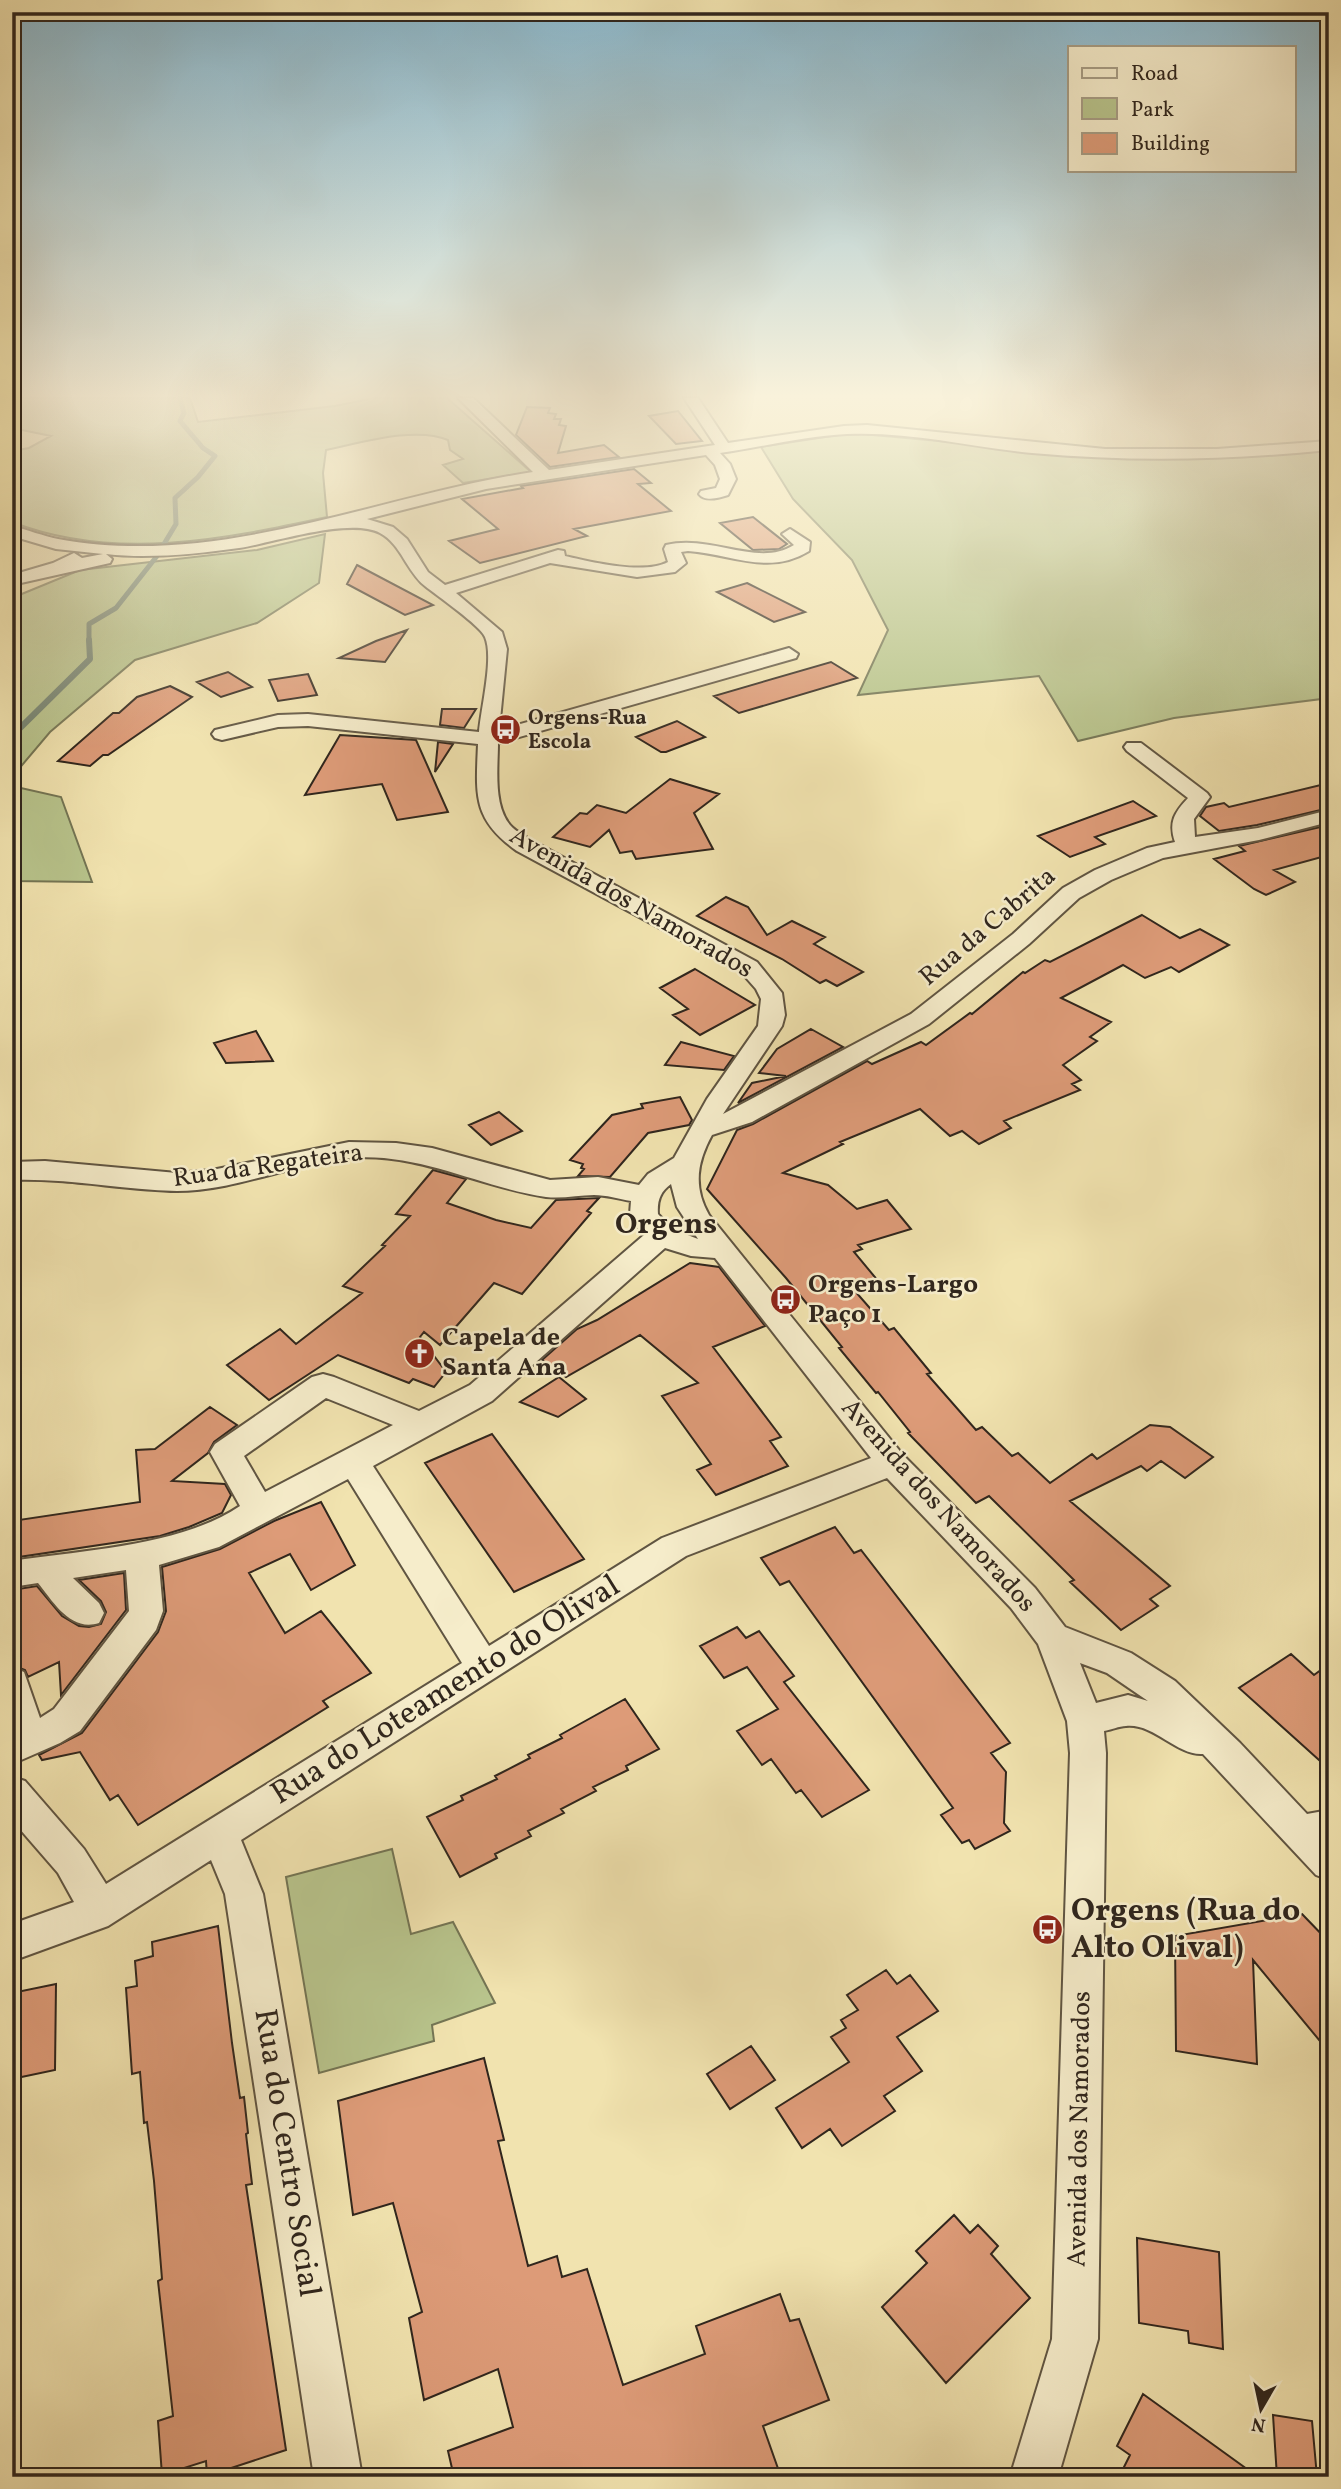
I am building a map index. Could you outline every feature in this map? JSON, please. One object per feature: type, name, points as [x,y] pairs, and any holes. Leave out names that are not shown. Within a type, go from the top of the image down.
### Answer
[{"type":"street","points":[[15,579],[59,567],[147,551],[238,543],[321,526],[352,524],[390,514]]},
{"type":"street","points":[[411,522],[418,514]]},
{"type":"street","name":"Avenida dos Namorados","points":[[380,518],[422,575],[493,632],[498,649],[487,782],[490,807],[499,826],[525,846],[748,967],[770,990],[775,1008],[770,1026],[702,1129],[687,1163],[684,1176],[690,1205],[705,1229],[892,1463],[1023,1598],[1053,1637],[1085,1721],[1088,1753],[1075,2339],[1034,2477]]},
{"type":"street","points":[[12,531],[35,540],[82,548],[147,551]]},
{"type":"street","points":[[442,592],[553,556],[594,567],[663,572],[678,564],[673,558],[672,549],[679,546],[768,559],[792,556],[803,547],[802,542],[790,534]]},
{"type":"street","points":[[32,567],[40,556],[35,540]]},
{"type":"street","points":[[15,579],[32,567],[82,548]]},
{"type":"street","points":[[59,567],[75,557],[82,548]]},
{"type":"street","points":[[222,734],[278,721],[308,720],[490,739],[789,654]]},
{"type":"street","points":[[1133,747],[1200,797],[1182,818],[1180,827],[1187,845]]},
{"type":"street","name":"Rua da Cabrita","points":[[702,1129],[743,1116],[920,1019],[1021,939],[1071,893],[1155,853],[1187,845],[1259,834],[1329,816]]},
{"type":"street","name":"Rua da Regateira","points":[[12,1171],[45,1170],[177,1182],[212,1179],[349,1150],[396,1151],[432,1156],[524,1184],[550,1189],[598,1186],[644,1195]]},
{"type":"street","points":[[687,1163],[666,1171],[652,1182],[644,1195],[644,1209],[650,1223],[662,1236],[701,1249],[723,1249]]},
{"type":"street","points":[[12,1574],[141,1554],[207,1538],[240,1523],[259,1510],[481,1393],[662,1236]]},
{"type":"street","points":[[259,1510],[226,1452],[323,1385],[420,1424]]},
{"type":"street","points":[[354,1462],[484,1668]]},
{"type":"street","name":"Rua do Loteamento do Olival","points":[[12,1943],[99,1909],[674,1547],[892,1463]]},
{"type":"street","points":[[12,1682],[20,1744],[54,1730],[67,1720],[144,1620],[145,1584],[141,1554]]},
{"type":"street","points":[[47,1570],[73,1602],[87,1613]]},
{"type":"street","points":[[1053,1637],[1119,1663],[1163,1692],[1227,1754],[1315,1830],[1329,1863]]},
{"type":"street","points":[[1085,1721],[1128,1710],[1167,1722],[1227,1754]]},
{"type":"street","points":[[12,1793],[71,1861],[99,1909]]},
{"type":"street","name":"Rua do Centro Social","points":[[220,1834],[244,1894],[338,2477]]},
{"type":"green space","points":[[12,514],[327,514],[327,517],[209,539],[130,544],[51,534],[12,522]]},
{"type":"green space","points":[[808,514],[1329,514],[1329,698],[1174,718],[1078,741],[1039,676],[858,695],[888,630],[852,560]]},
{"type":"green space","points":[[325,534],[319,583],[257,623],[135,660],[50,732],[12,777],[12,598],[80,570],[257,550]]},
{"type":"green space","points":[[12,786],[61,797],[92,882],[12,881]]},
{"type":"green space","points":[[392,1849],[411,1934],[453,1922],[495,2003],[432,2025],[434,2041],[319,2073],[286,1877]]},
{"type":"building","points":[[480,514],[654,514],[574,529],[587,536],[480,563],[449,541],[498,529]]},
{"type":"building","points":[[753,517],[787,544],[779,549],[753,550],[720,523]]},
{"type":"building","points":[[357,565],[433,605],[405,615],[347,584]]},
{"type":"building","points":[[747,583],[805,612],[774,622],[717,592]]},
{"type":"building","points":[[407,630],[385,662],[339,658],[376,641]]},
{"type":"building","points":[[831,662],[857,678],[739,713],[714,696]]},
{"type":"building","points":[[228,672],[252,687],[221,697],[197,682]]},
{"type":"building","points":[[308,674],[317,695],[278,701],[269,680]]},
{"type":"building","points":[[170,686],[192,697],[90,766],[58,761],[113,713],[119,713],[137,697]]},
{"type":"building","points":[[442,709],[476,709],[464,728],[440,725]]},
{"type":"building","points":[[677,721],[705,737],[661,752],[636,737]]},
{"type":"building","points":[[340,735],[416,740],[448,812],[397,820],[382,784],[305,795]]},
{"type":"building","points":[[438,742],[453,744],[435,772]]},
{"type":"building","points":[[670,779],[719,794],[694,813],[713,849],[636,859],[632,851],[620,853],[609,830],[590,847],[553,837],[580,813],[587,814],[597,805],[626,813]]},
{"type":"building","points":[[1329,783],[1329,808],[1219,831],[1200,816],[1206,807],[1224,803],[1229,807]]},
{"type":"building","points":[[1133,801],[1156,816],[1095,837],[1105,844],[1070,857],[1038,836]]},
{"type":"building","points":[[1329,825],[1329,855],[1274,870],[1295,882],[1266,895],[1214,859],[1245,851],[1239,846]]},
{"type":"building","points":[[726,897],[748,907],[767,935],[792,921],[825,937],[814,944],[863,972],[837,986],[826,980],[820,983],[782,959],[697,916]]},
{"type":"building","points":[[1142,915],[1180,938],[1200,929],[1229,945],[1179,972],[1171,967],[1145,978],[1123,965],[1061,998],[1111,1022],[1090,1037],[1097,1041],[1063,1065],[1081,1080],[1072,1084],[1080,1090],[1004,1121],[1011,1128],[979,1144],[962,1131],[950,1136],[920,1109],[840,1142],[843,1144],[783,1173],[828,1185],[857,1209],[887,1200],[911,1229],[858,1245],[862,1249],[854,1252],[879,1282],[854,1290],[889,1330],[894,1328],[931,1373],[927,1374],[976,1430],[982,1427],[1012,1456],[1018,1453],[1050,1483],[1092,1454],[1097,1459],[1150,1425],[1170,1427],[1213,1457],[1185,1478],[1161,1461],[1147,1471],[1141,1466],[1070,1501],[1170,1586],[1150,1599],[1158,1606],[1121,1630],[1070,1582],[1074,1580],[989,1496],[976,1503],[908,1433],[910,1432],[839,1348],[842,1347],[786,1278],[707,1189],[737,1130],[753,1124],[867,1061],[872,1064],[921,1042],[926,1045],[972,1014],[1023,972],[1045,960],[1050,962]]},
{"type":"building","points":[[695,969],[755,1005],[700,1035],[673,1015],[688,1009],[660,988]]},
{"type":"building","points":[[811,1029],[843,1047],[738,1103],[752,1083],[786,1076],[759,1073],[777,1049]]},
{"type":"building","points":[[256,1031],[273,1061],[226,1063],[214,1043]]},
{"type":"building","points":[[681,1042],[734,1056],[724,1070],[665,1065]]},
{"type":"building","points":[[680,1097],[692,1120],[689,1125],[648,1133],[610,1177],[578,1176],[584,1169],[581,1168],[583,1164],[570,1160],[612,1115],[643,1108],[641,1104]]},
{"type":"building","points":[[499,1112],[522,1131],[491,1145],[469,1125]]},
{"type":"building","points":[[433,1170],[466,1179],[447,1203],[496,1220],[531,1228],[556,1200],[599,1198],[587,1211],[591,1213],[522,1294],[494,1283],[440,1345],[424,1332],[420,1337],[446,1372],[434,1387],[413,1379],[409,1383],[338,1355],[269,1400],[227,1365],[280,1329],[296,1344],[362,1293],[343,1286],[385,1246],[382,1245],[410,1216],[396,1214]]},
{"type":"building","points":[[690,1263],[719,1267],[765,1326],[713,1347],[781,1437],[770,1441],[788,1466],[716,1495],[697,1470],[711,1464],[662,1396],[698,1383],[640,1335],[566,1377],[542,1360],[577,1329],[597,1320]]},
{"type":"building","points":[[559,1377],[586,1399],[558,1417],[520,1402]]},
{"type":"building","points":[[210,1407],[237,1425],[214,1442],[208,1453],[172,1481],[225,1484],[231,1495],[222,1513],[160,1536],[12,1558],[12,1521],[140,1502],[136,1450],[155,1449]]},
{"type":"building","points":[[492,1434],[584,1559],[514,1592],[425,1463]]},
{"type":"building","points":[[321,1502],[355,1565],[311,1590],[290,1554],[249,1573],[285,1633],[321,1611],[371,1673],[323,1701],[328,1707],[138,1825],[118,1795],[110,1800],[80,1752],[42,1760],[39,1755],[82,1733],[158,1632],[166,1611],[162,1567],[220,1549],[274,1521]]},
{"type":"building","points":[[835,1527],[854,1553],[861,1550],[1010,1743],[991,1753],[1006,1772],[1004,1823],[1010,1831],[975,1849],[969,1840],[962,1843],[941,1815],[953,1808],[789,1581],[780,1585],[761,1558]]},
{"type":"building","points":[[124,1573],[126,1610],[61,1695],[59,1662],[28,1677],[25,1670],[12,1665],[12,1590],[37,1586],[62,1616],[79,1626],[89,1627],[101,1624],[106,1612],[101,1601],[79,1580]]},
{"type":"building","points":[[737,1627],[746,1638],[759,1631],[794,1676],[784,1682],[869,1790],[822,1817],[801,1790],[796,1793],[771,1759],[762,1765],[737,1731],[778,1709],[747,1667],[724,1678],[700,1646]]},
{"type":"building","points":[[1291,1654],[1314,1675],[1329,1664],[1329,1769],[1239,1688]]},
{"type":"building","points":[[625,1699],[659,1749],[626,1766],[628,1770],[593,1787],[596,1791],[561,1809],[564,1813],[528,1831],[531,1836],[495,1854],[497,1858],[460,1877],[427,1817],[463,1800],[461,1796],[497,1779],[495,1776],[530,1758],[528,1755],[562,1738],[560,1735]]},
{"type":"building","points":[[1302,1914],[1329,1942],[1329,2052],[1253,1960],[1257,2064],[1176,2051],[1175,1936]]},
{"type":"building","points":[[218,1926],[232,2043],[240,2098],[244,2097],[248,2133],[252,2184],[246,2185],[286,2450],[207,2476],[206,2461],[162,2475],[158,2421],[173,2416],[158,2281],[162,2279],[154,2181],[147,2122],[144,2123],[140,2072],[132,2074],[126,1988],[137,1986],[135,1961],[153,1956],[152,1942]]},
{"type":"building","points":[[886,1970],[897,1984],[910,1975],[938,2011],[897,2037],[922,2071],[884,2096],[895,2111],[842,2146],[830,2129],[802,2148],[776,2108],[849,2062],[831,2037],[846,2028],[841,2020],[858,2010],[847,1995]]},
{"type":"building","points":[[56,1984],[55,2070],[12,2079],[12,1993]]},
{"type":"building","points":[[751,2046],[775,2080],[730,2109],[707,2074]]},
{"type":"building","points":[[484,2058],[504,2140],[498,2141],[528,2266],[557,2256],[562,2277],[587,2269],[623,2385],[705,2354],[696,2326],[780,2294],[790,2321],[799,2319],[829,2400],[763,2426],[781,2477],[454,2477],[448,2451],[513,2427],[498,2369],[424,2400],[409,2318],[422,2312],[393,2203],[353,2215],[338,2101]]},
{"type":"building","points":[[954,2215],[970,2233],[978,2225],[998,2246],[991,2254],[1030,2298],[946,2383],[882,2307],[927,2263],[916,2251]]},
{"type":"building","points":[[1137,2238],[1219,2252],[1223,2349],[1189,2343],[1188,2331],[1139,2323]]},
{"type":"building","points":[[1143,2394],[1258,2477],[1119,2477],[1130,2455],[1117,2446]]},
{"type":"building","points":[[1273,2415],[1312,2421],[1317,2477],[1277,2477]]},
{"type":"waterway","points":[[164,544],[176,524],[176,514]]},
{"type":"waterway","points":[[89,640],[89,624],[116,608],[157,556]]},
{"type":"waterway","points":[[12,736],[90,659],[89,640]]},
{"type":"place","name":"Orgens-Rua Escola","points":[[505,730]]},
{"type":"place","name":"Orgens-Largo Paço 1","points":[[785,1300]]},
{"type":"place","name":"Capela de Santa Ana","points":[[419,1353]]},
{"type":"place","name":"Orgens (Rua do Alto Olival)","points":[[1048,1930]]},
{"type":"district","name":"Orgens","points":[[666,1225]]}]
